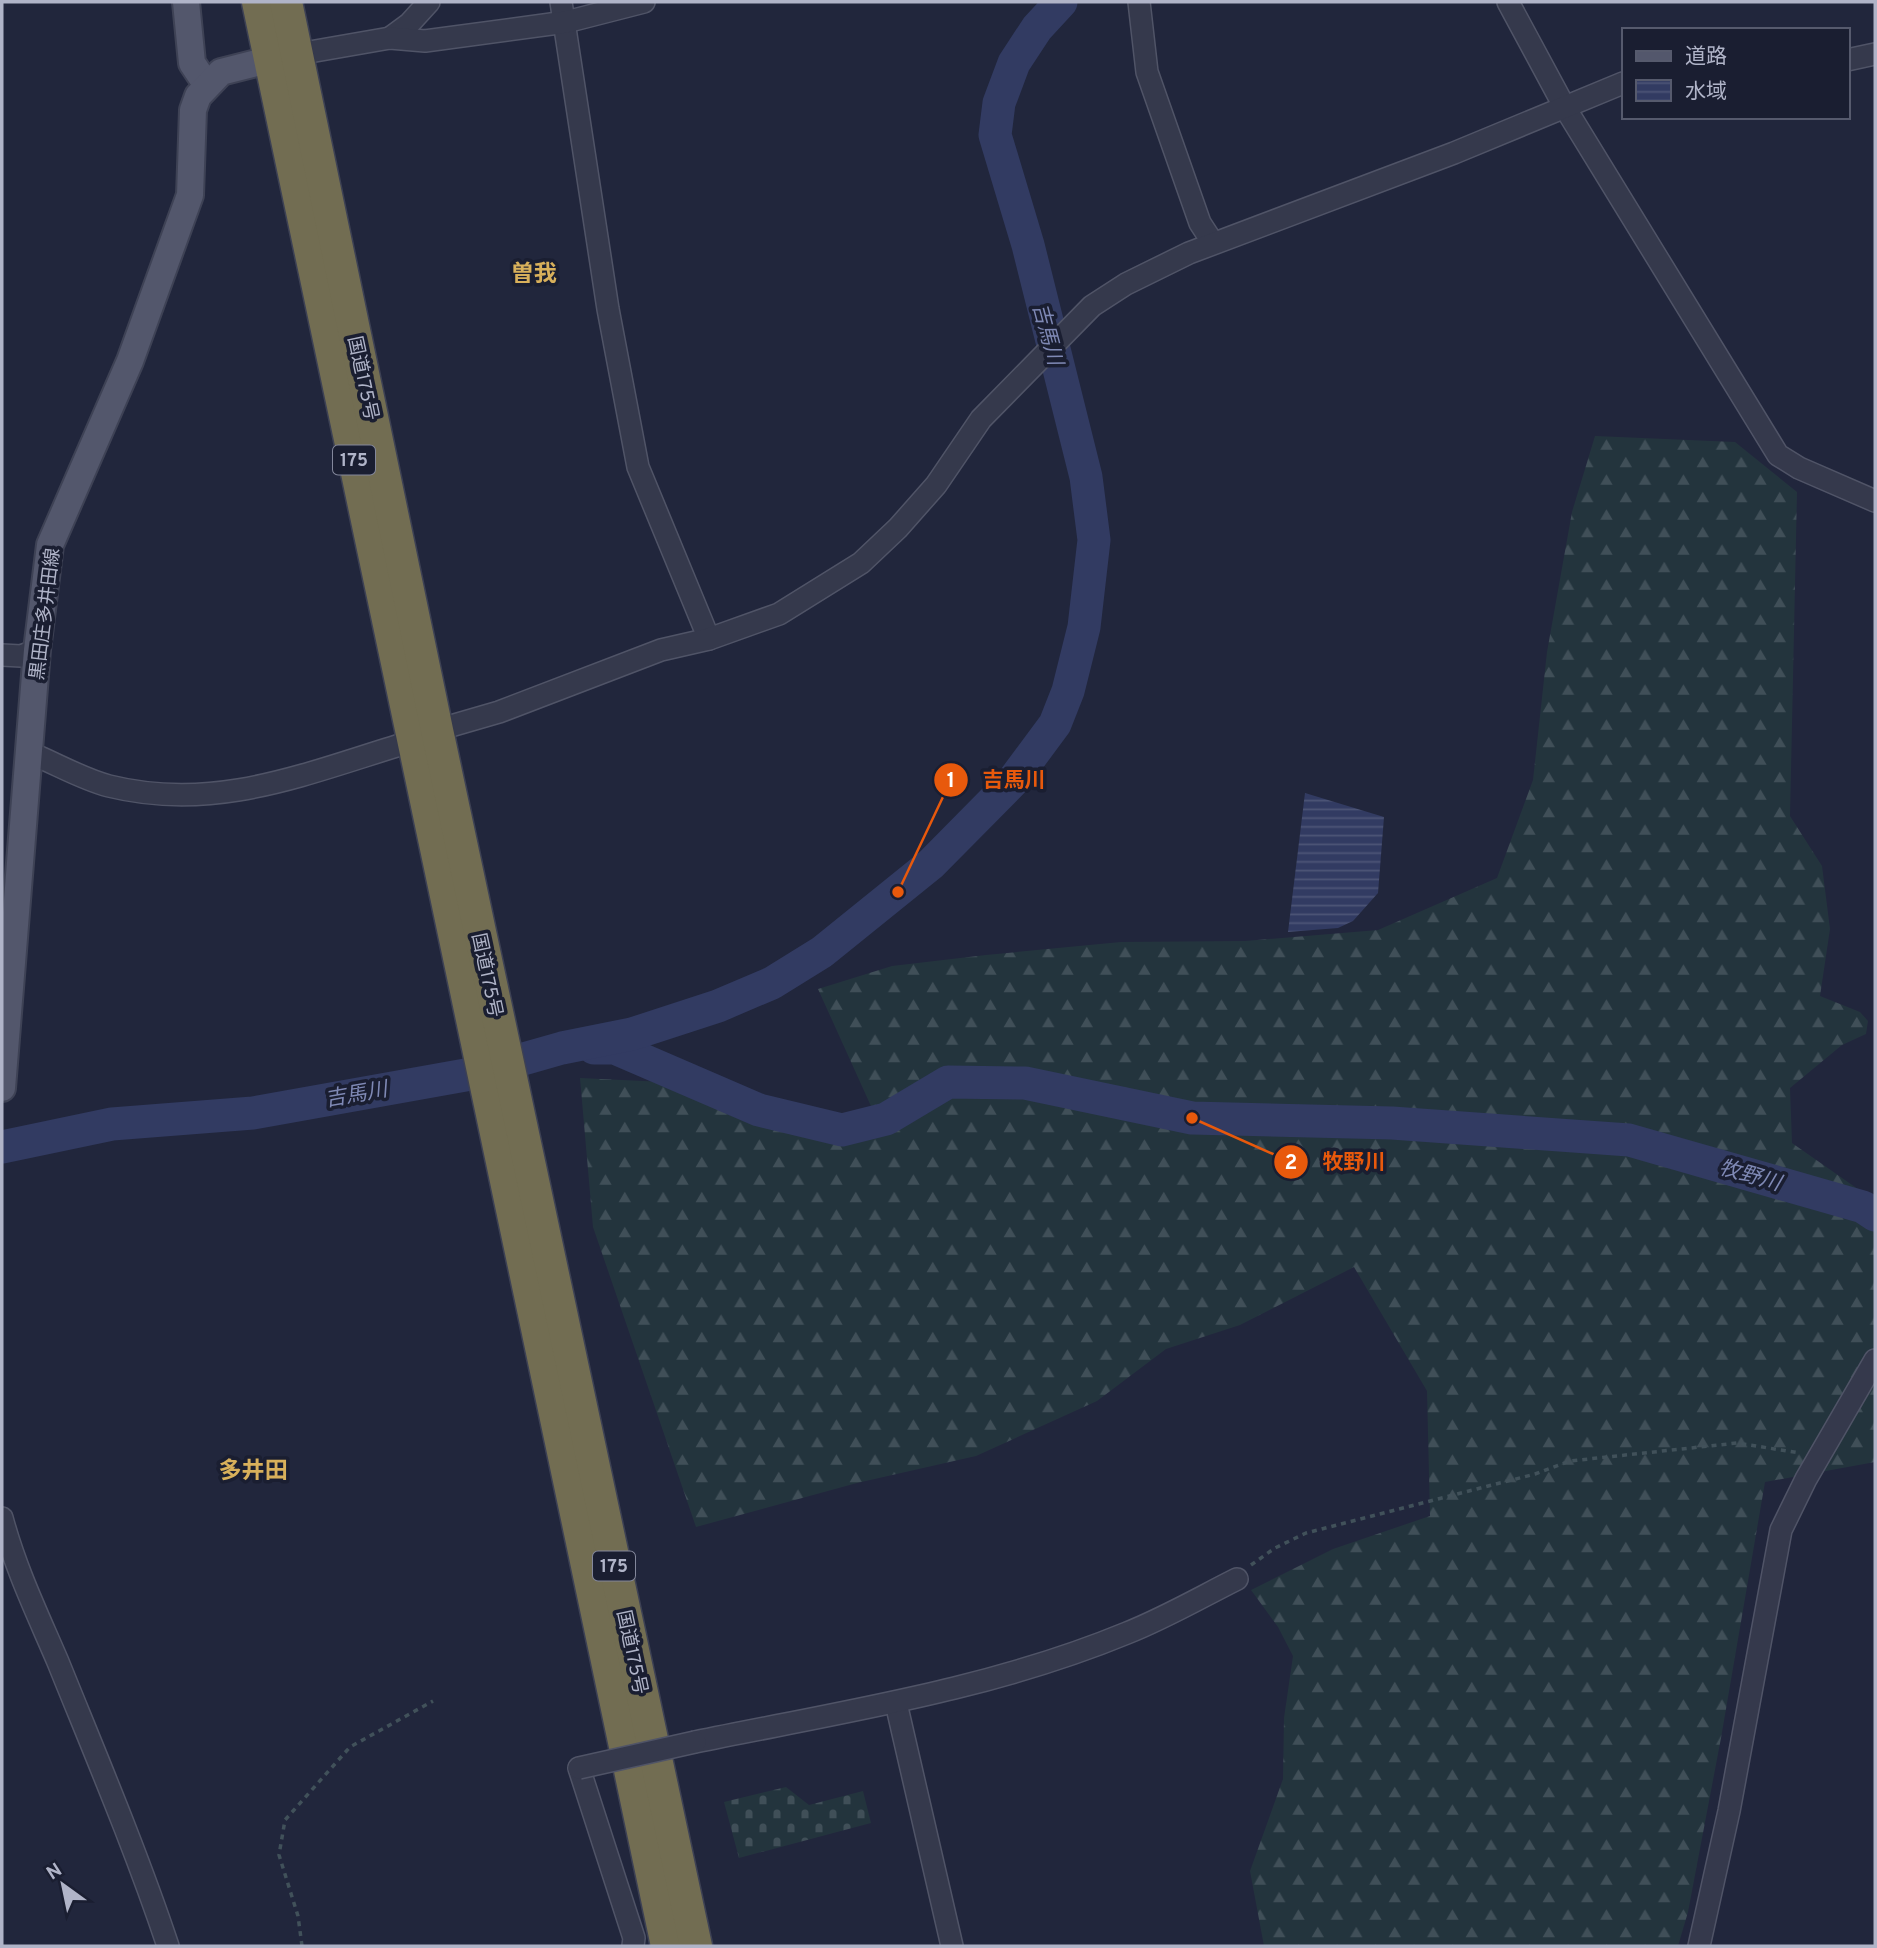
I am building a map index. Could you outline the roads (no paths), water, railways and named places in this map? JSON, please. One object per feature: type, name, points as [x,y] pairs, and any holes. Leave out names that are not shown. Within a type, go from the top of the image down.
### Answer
[{"type":"highway","name":"国道175号","points":[[258,2],[284,56]]},
{"type":"highway","name":"国道175号","points":[[286,2],[284,56],[451,860],[521,1187],[696,1946]]},
{"type":"highway","name":"国道175号","points":[[521,1187],[667,1946]]},
{"type":"main road","points":[[186,2],[192,63],[206,84],[221,72],[284,56]]},
{"type":"main road","name":"黒田庄多井田線","points":[[2,1088],[37,650],[50,545],[130,361],[190,195],[193,110],[206,84]]},
{"type":"street","points":[[390,38],[409,24],[429,2]]},
{"type":"street","points":[[284,56],[390,38],[425,41],[564,12],[644,2]]},
{"type":"street","points":[[1508,2],[1564,106],[1778,455],[1799,468],[1875,501]]},
{"type":"street","points":[[1139,3],[1147,72],[1200,223],[1213,243]]},
{"type":"street","points":[[564,12],[606,298],[638,467],[709,639]]},
{"type":"street","points":[[1849,60],[1875,54]]},
{"type":"street","points":[[30,752],[107,785],[163,796],[239,792],[499,712],[661,650],[709,639],[779,614],[861,563],[898,528],[929,494],[981,419],[1082,316],[1126,284],[1213,243],[1454,153],[1622,83]]},
{"type":"street","points":[[2,655],[21,656],[37,650]]},
{"type":"street","points":[[1699,1946],[1729,1811],[1781,1530],[1819,1455],[1875,1360]]},
{"type":"street","points":[[2,1518],[15,1566],[84,1726],[149,1889],[168,1946]]},
{"type":"street","points":[[634,1946],[634,1938],[579,1768],[695,1742],[896,1703],[1020,1671],[1128,1633],[1237,1578]]},
{"type":"street","points":[[896,1703],[952,1946]]},
{"type":"water","points":[[1305,793],[1384,817],[1378,893],[1353,921],[1338,928],[1288,932]]},
{"type":"waterway","name":"吉馬川","points":[[2,1147],[112,1124],[253,1113],[471,1074],[562,1048],[632,1034],[718,1006],[772,983],[822,952],[931,864],[1012,782],[1055,724],[1068,691],[1084,627],[1094,540],[1086,477],[1028,245],[995,135],[999,103],[1014,63],[1037,28],[1061,2]]},
{"type":"waterway","name":"牧野川","points":[[594,1048],[615,1048],[759,1110],[842,1130],[886,1119],[948,1082],[1025,1083],[1192,1118],[1392,1123],[1629,1140],[1863,1207],[1875,1215]]},
{"type":"place","name":"吉馬川","points":[[898,892]]},
{"type":"place","name":"牧野川","points":[[1192,1118]]},
{"type":"district","name":"曽我","points":[[534,273]]},
{"type":"district","name":"多井田","points":[[253,1470]]}]
